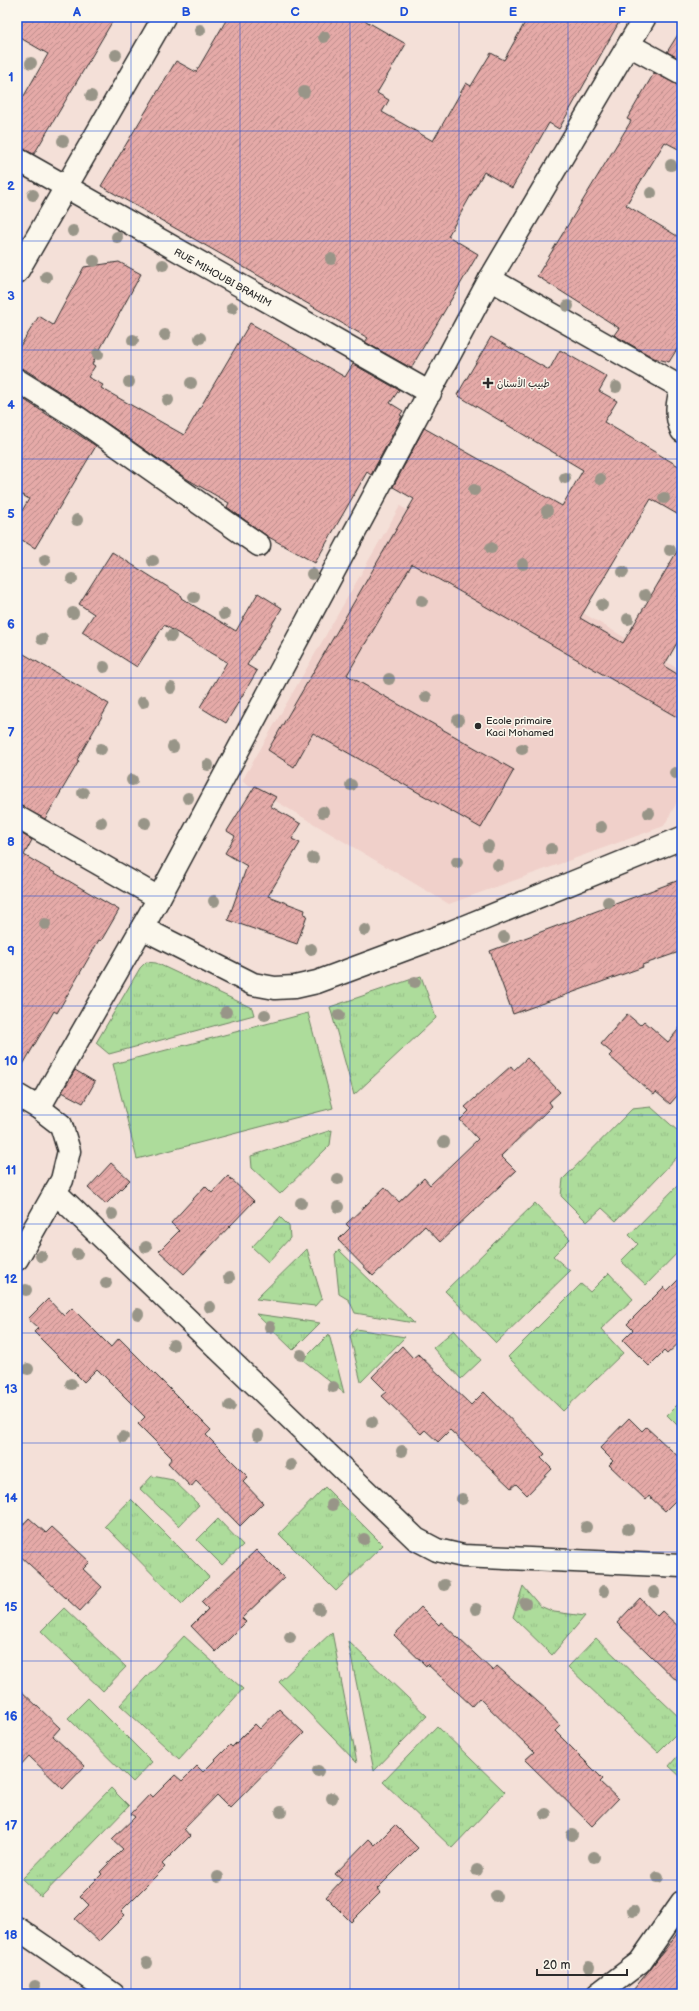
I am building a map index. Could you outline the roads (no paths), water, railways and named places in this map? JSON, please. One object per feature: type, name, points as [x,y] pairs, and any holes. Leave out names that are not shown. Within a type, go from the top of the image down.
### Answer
[{"type":"street","points":[[17,272],[164,17]]},
{"type":"street","points":[[39,1108],[159,898],[490,279],[645,17]]},
{"type":"street","points":[[629,45],[682,74]]},
{"type":"street","name":"RUE MIHOUBI BRAHIM","points":[[17,159],[430,393]]},
{"type":"street","points":[[490,279],[682,387],[677,405],[678,422],[682,431]]},
{"type":"street","points":[[17,380],[78,418],[259,544]]},
{"type":"street","points":[[17,817],[159,898]]},
{"type":"street","points":[[142,928],[253,984],[275,988],[295,988],[317,982],[449,934],[682,838]]},
{"type":"street","points":[[17,1094],[39,1108],[61,1125],[69,1151],[62,1180],[17,1259]]},
{"type":"street","points":[[55,1192],[416,1539],[437,1550],[463,1556],[682,1566]]},
{"type":"street","points":[[598,1994],[640,1962],[682,1902]]},
{"type":"street","points":[[17,1928],[114,1994]]},
{"type":"place","name":"طبيب الأسنان","points":[[488,383]]},
{"type":"place","name":"Ecole primaire Kaci Mohamed","points":[[478,726]]}]
